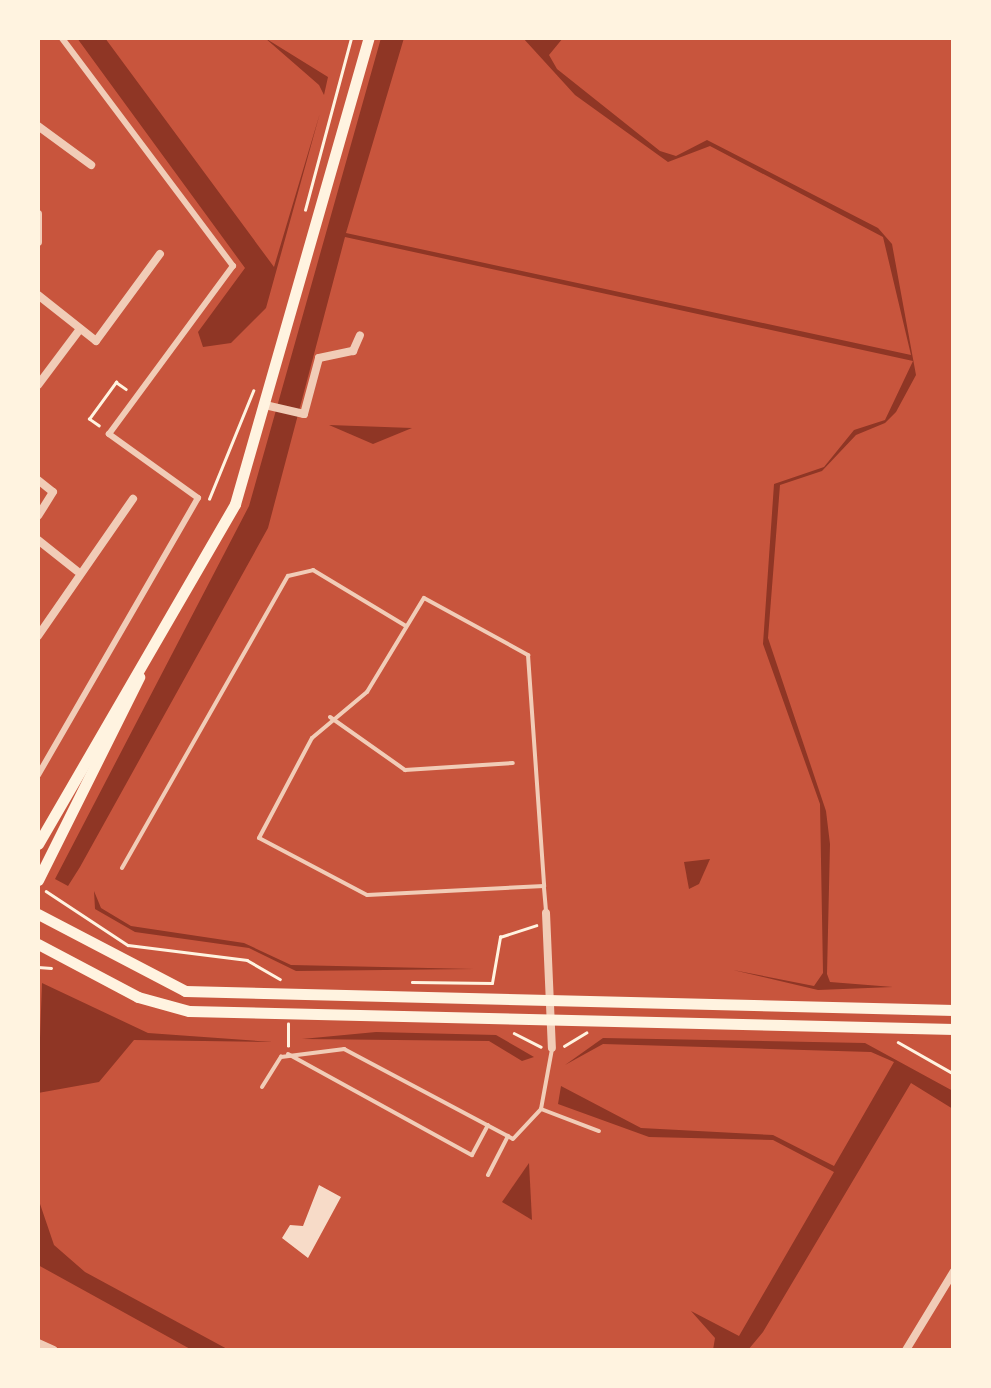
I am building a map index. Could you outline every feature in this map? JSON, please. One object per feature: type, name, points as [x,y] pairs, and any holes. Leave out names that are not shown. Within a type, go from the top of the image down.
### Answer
[{"type":"main road","points":[[38,844],[149,655],[215,552],[270,406],[369,38]]},
{"type":"main road","points":[[38,883],[149,655]]},
{"type":"main road","points":[[38,914],[185,991],[551,995],[954,1010]]},
{"type":"main road","points":[[38,944],[138,997],[189,1011],[552,1013],[954,1029]]},
{"type":"street","points":[[38,775],[198,498],[109,434],[234,266],[62,38]]},
{"type":"street","points":[[38,126],[90,165]]},
{"type":"street","points":[[38,214],[38,242]]},
{"type":"street","points":[[38,296],[96,342],[160,254]]},
{"type":"street","points":[[38,385],[80,329]]},
{"type":"street","points":[[270,406],[304,414],[319,358],[353,351],[360,335]]},
{"type":"street","points":[[38,480],[54,492],[38,516]]},
{"type":"street","points":[[38,636],[77,572],[133,499]]},
{"type":"street","points":[[38,540],[77,572]]},
{"type":"street","points":[[546,913],[552,1048]]},
{"type":"street","points":[[906,1350],[954,1271]]},
{"type":"street","points":[[38,1342],[54,1350]]},
{"type":"lane","points":[[122,868],[288,576],[314,570],[406,626]]},
{"type":"lane","points":[[544,886],[367,895],[259,838],[330,718],[367,692],[424,598],[528,656],[546,913]]},
{"type":"lane","points":[[330,718],[405,770],[512,763]]},
{"type":"lane","points":[[488,1175],[508,1136],[530,1128],[541,1109],[552,1048]]},
{"type":"lane","points":[[262,1088],[288,1054],[344,1049],[508,1136]]},
{"type":"lane","points":[[288,1054],[472,1155],[488,1125]]},
{"type":"lane","points":[[541,1109],[599,1131]]},
{"type":"path","points":[[303,216],[350,38]]},
{"type":"path","points":[[109,434],[88,419],[116,382],[136,396]]},
{"type":"path","points":[[200,513],[230,464],[256,383]]},
{"type":"path","points":[[38,883],[128,945],[247,960],[288,982]]},
{"type":"path","points":[[399,982],[492,983],[500,937],[547,924]]},
{"type":"path","points":[[288,1023],[288,1054]]},
{"type":"path","points":[[893,1040],[954,1074]]},
{"type":"shaded area","points":[[77,38],[105,38],[274,267],[320,113],[266,308],[231,343],[203,347],[198,332],[245,268]]},
{"type":"shaded area","points":[[265,38],[328,77],[324,95],[319,85]]},
{"type":"shaded area","points":[[381,38],[404,38],[346,233],[911,355],[883,237],[710,146],[668,162],[575,95],[523,38],[563,38],[549,55],[557,69],[660,151],[676,156],[707,140],[878,228],[892,244],[916,375],[896,412],[885,423],[856,435],[822,471],[780,485],[768,638],[826,811],[830,844],[827,974],[830,982],[893,987],[818,990],[733,970],[814,986],[823,973],[820,804],[763,644],[774,484],[824,467],[854,430],[885,420],[913,361],[345,237],[268,528],[80,867],[68,886],[55,879],[249,506]]},
{"type":"shaded area","points":[[329,425],[412,428],[373,444]]},
{"type":"shaded area","points":[[710,859],[699,884],[689,889],[684,862]]},
{"type":"shaded area","points":[[94,891],[101,908],[131,926],[244,943],[291,965],[474,969],[296,971],[249,948],[135,932],[95,909]]},
{"type":"shaded area","points":[[42,983],[148,1033],[273,1042],[134,1040],[99,1082],[38,1093]]},
{"type":"shaded area","points":[[376,1032],[496,1035],[534,1057],[522,1061],[489,1041],[302,1039]]},
{"type":"shaded area","points":[[603,1038],[865,1043],[953,1091],[953,1109],[911,1083],[763,1332],[748,1350],[713,1350],[715,1338],[691,1311],[739,1336],[834,1172],[773,1140],[649,1137],[558,1104],[561,1086],[641,1128],[773,1135],[834,1166],[894,1062],[871,1052],[603,1044],[565,1065]]},
{"type":"shaded area","points":[[529,1163],[532,1220],[502,1202]]},
{"type":"shaded area","points":[[38,1198],[54,1245],[85,1272],[229,1350],[192,1350],[38,1265]]},
{"type":"building","points":[[319,1185],[341,1197],[308,1258],[282,1238],[290,1225],[303,1226]]}]
